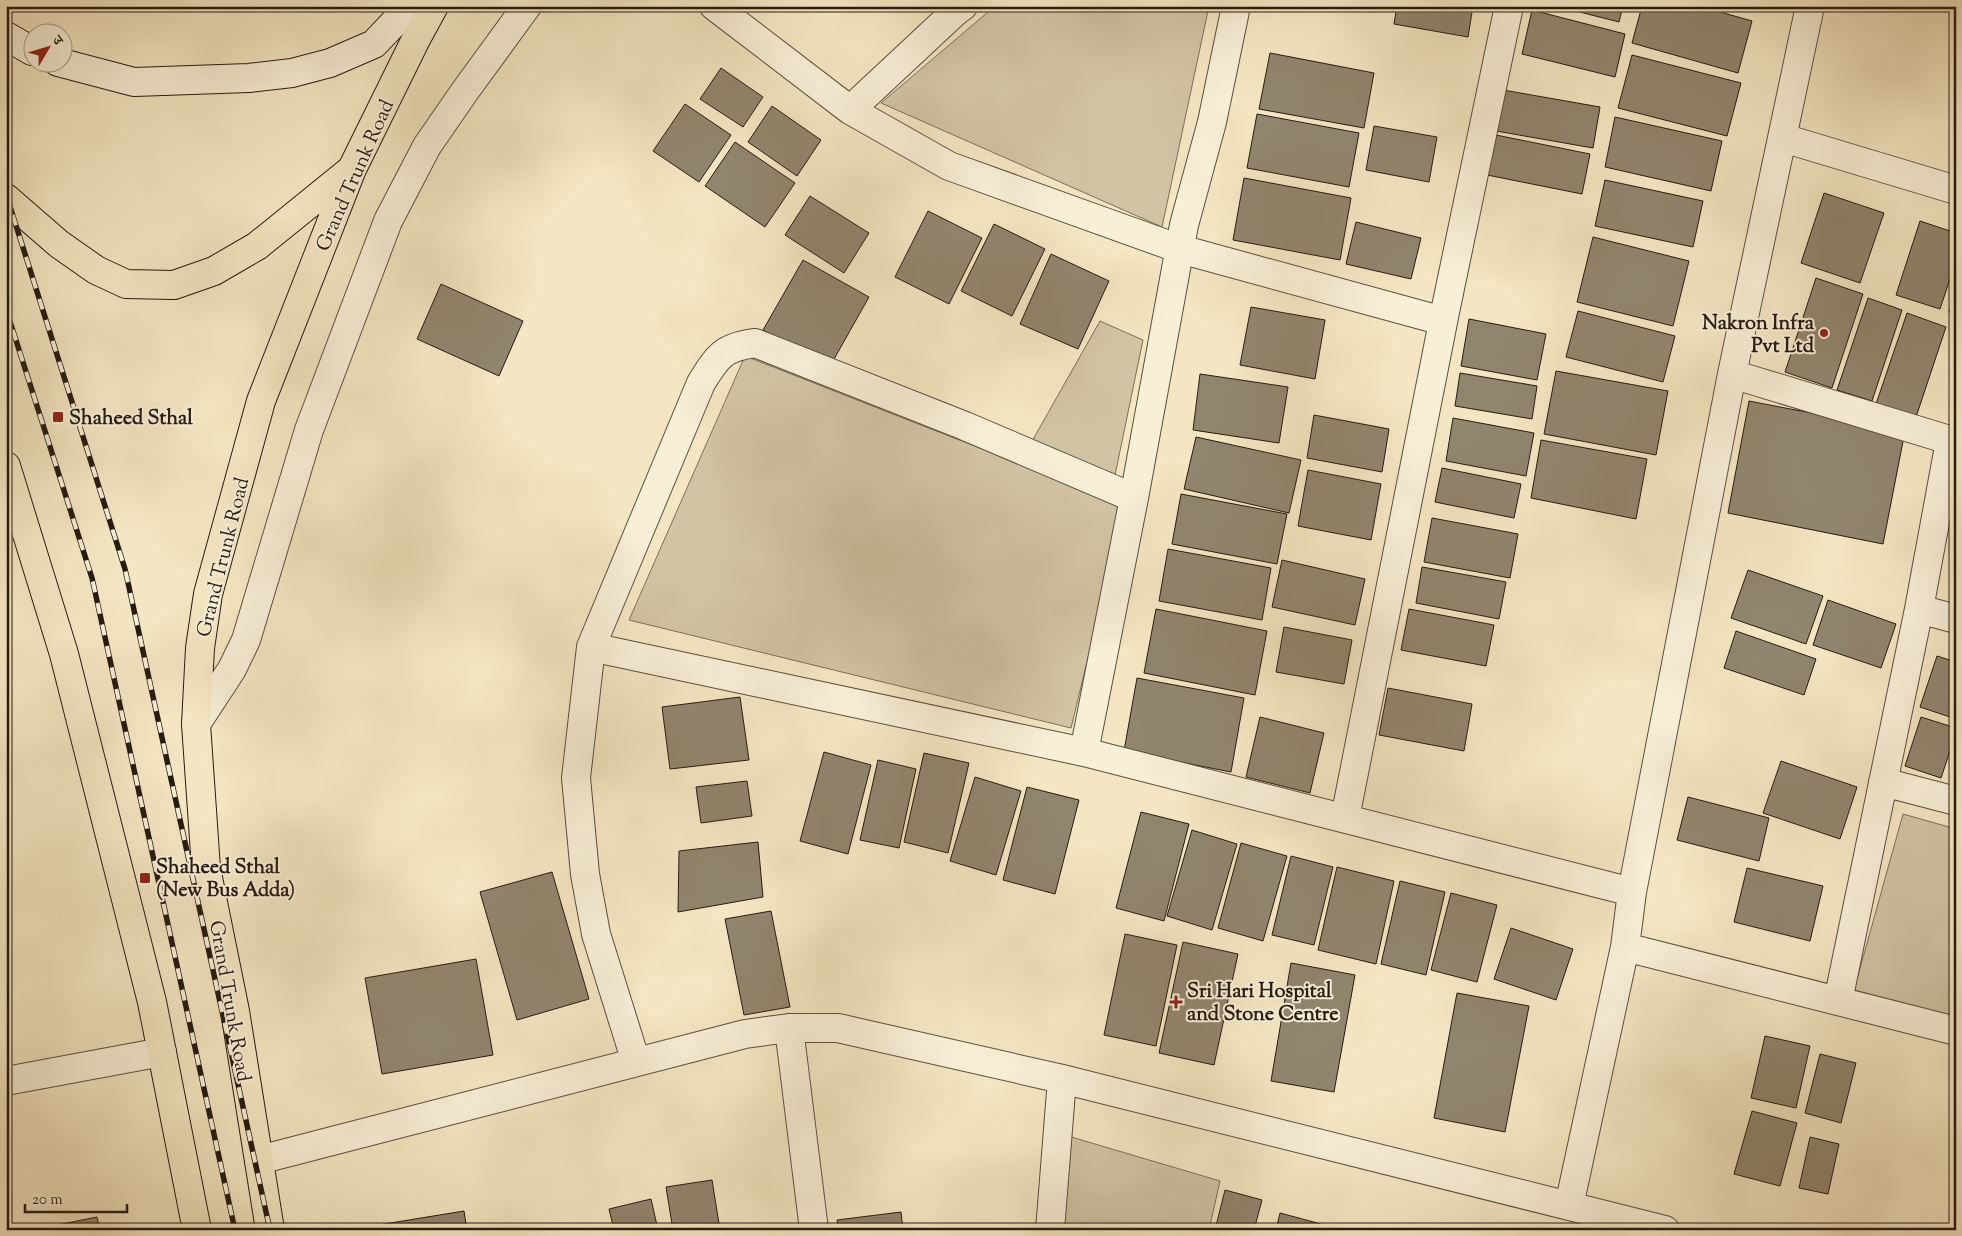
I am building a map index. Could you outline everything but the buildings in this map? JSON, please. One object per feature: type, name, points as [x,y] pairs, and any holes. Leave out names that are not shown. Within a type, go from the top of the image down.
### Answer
[{"type":"highway","name":"Grand Trunk Road","points":[[270,1230],[236,1012],[206,868],[196,724],[200,648],[208,594],[261,401],[352,169],[434,6]]},
{"type":"highway","points":[[6,198],[59,244],[96,270],[126,284],[174,285],[214,271],[257,246],[352,169]]},
{"type":"highway","points":[[6,466],[64,654],[152,1002],[196,1230]]},
{"type":"street","points":[[72,66],[134,82],[249,78],[292,73],[330,63],[374,44],[410,6]]},
{"type":"street","points":[[196,724],[232,669],[246,640],[309,430],[388,221],[427,146],[527,6]]},
{"type":"street","points":[[714,6],[850,110],[949,166],[1180,249],[1443,321]]},
{"type":"street","points":[[850,110],[963,6]]},
{"type":"street","points":[[1084,752],[1134,498],[1184,225],[1212,122],[1236,6]]},
{"type":"street","points":[[1345,818],[1443,321],[1509,6]]},
{"type":"street","points":[[1568,1206],[1625,947],[1632,892],[1732,374],[1810,6]]},
{"type":"street","points":[[6,36],[22,45]]},
{"type":"street","points":[[1783,138],[1956,190]]},
{"type":"street","points":[[636,1062],[596,934],[585,874],[576,778],[590,647],[701,384],[722,354],[736,345],[755,343],[965,426],[1134,498]]},
{"type":"street","points":[[1732,374],[1953,441],[1838,1001]]},
{"type":"street","points":[[1919,608],[1956,619]]},
{"type":"street","points":[[590,647],[1084,752],[1632,892]]},
{"type":"street","points":[[1883,782],[1956,802]]},
{"type":"street","points":[[1625,947],[1956,1031]]},
{"type":"street","points":[[789,1028],[814,1230]]},
{"type":"street","points":[[258,1160],[745,1034],[789,1028],[838,1028],[1062,1079],[1664,1230]]},
{"type":"street","points":[[6,1081],[162,1052]]},
{"type":"street","points":[[1050,1230],[1062,1079]]},
{"type":"shaded area","points":[[995,6],[1209,6],[1162,227],[881,103]]},
{"type":"shaded area","points":[[1100,321],[1143,340],[1114,480],[1031,443]]},
{"type":"shaded area","points":[[745,356],[1125,505],[1071,728],[629,620]]},
{"type":"shaded area","points":[[1903,814],[1956,829],[1956,1019],[1854,990]]},
{"type":"shaded area","points":[[1068,1136],[1220,1181],[1209,1230],[1062,1230]]},
{"type":"railway","points":[[6,194],[125,569],[270,1230]]},
{"type":"railway","points":[[6,309],[92,578],[235,1230]]},
{"type":"place","name":"Nakron Infra Pvt Ltd","points":[[1824,333]]},
{"type":"place","name":"Shaheed Sthal","points":[[58,417]]},
{"type":"place","name":"Shaheed Sthal (New Bus Adda)","points":[[145,878]]},
{"type":"place","name":"Sri Hari Hospital and Stone Centre","points":[[1176,1002]]}]
